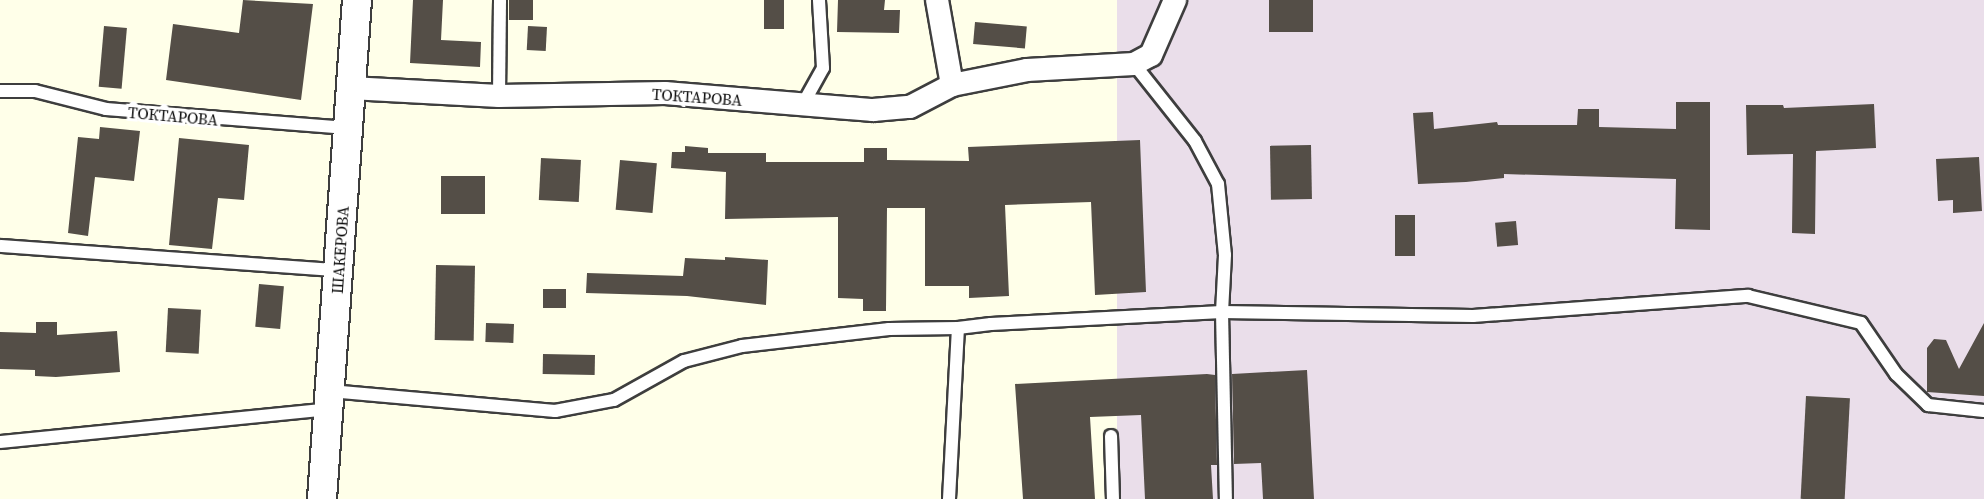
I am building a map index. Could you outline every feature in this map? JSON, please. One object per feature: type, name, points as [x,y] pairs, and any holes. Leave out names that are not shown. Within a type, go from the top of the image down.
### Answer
[{"type":"street","name":"ШАКЕРОВА","points":[[322,499],[357,0]]},
{"type":"street","points":[[938,0],[952,85]]},
{"type":"street","points":[[1134,64],[1151,55],[1175,0]]},
{"type":"street","name":"ТОКТАРОВА","points":[[350,88],[499,96],[665,93],[873,110],[910,107],[952,85],[1027,70],[1134,64]]},
{"type":"lane","points":[[499,96],[500,0]]},
{"type":"lane","points":[[803,104],[823,68],[819,0]]},
{"type":"lane","points":[[1134,64],[1195,141],[1218,184],[1225,255],[1222,312],[1226,499]]},
{"type":"lane","name":"ТОКТАРОВА","points":[[0,91],[35,91],[106,110],[347,128]]},
{"type":"lane","points":[[0,246],[339,270]]},
{"type":"lane","points":[[0,442],[329,400],[555,411],[615,400],[684,361],[742,345],[889,329],[958,328],[1222,312],[1473,316],[1748,296],[1861,323],[1896,374],[1928,405],[1984,411]]},
{"type":"lane","points":[[949,499],[958,328]]},
{"type":"lane","points":[[1111,436],[1113,499]]},
{"type":"shaded area","points":[[1117,0],[1984,0],[1984,499],[1117,499]]},
{"type":"building","points":[[243,0],[313,4],[301,100],[166,80],[173,24],[239,33]]},
{"type":"building","points":[[413,0],[443,0],[441,40],[481,42],[480,67],[410,63]]},
{"type":"building","points":[[509,0],[533,0],[533,20],[509,20]]},
{"type":"building","points":[[764,0],[784,0],[784,29],[764,29]]},
{"type":"building","points":[[838,0],[885,0],[884,10],[900,10],[899,33],[837,32]]},
{"type":"building","points":[[1269,0],[1313,0],[1313,32],[1269,32]]},
{"type":"building","points":[[975,22],[1027,27],[1025,48],[973,44]]},
{"type":"building","points":[[104,26],[127,28],[122,89],[99,87]]},
{"type":"building","points":[[528,26],[547,27],[546,51],[527,50]]},
{"type":"building","points":[[1676,102],[1710,102],[1710,230],[1675,229],[1676,179],[1504,174],[1504,178],[1418,184],[1413,113],[1433,112],[1434,129],[1497,122],[1498,125],[1577,125],[1578,109],[1599,109],[1599,127],[1676,129]]},
{"type":"building","points":[[1874,104],[1876,148],[1816,151],[1815,234],[1792,233],[1793,154],[1747,155],[1746,105],[1783,105],[1784,108]]},
{"type":"building","points":[[100,127],[140,131],[134,181],[95,177],[88,236],[68,233],[78,137],[99,139]]},
{"type":"building","points":[[179,138],[249,145],[244,200],[218,198],[212,249],[169,245]]},
{"type":"building","points":[[1140,140],[1146,292],[1095,295],[1091,202],[1005,205],[1009,296],[969,298],[969,286],[925,286],[925,208],[887,208],[886,311],[863,311],[863,299],[838,298],[838,217],[725,219],[726,172],[671,168],[672,152],[685,152],[685,146],[708,148],[708,153],[766,153],[766,162],[864,162],[864,148],[887,148],[887,160],[969,161],[968,147]]},
{"type":"building","points":[[1311,145],[1312,199],[1271,200],[1270,146]]},
{"type":"building","points":[[1979,157],[1982,211],[1953,213],[1953,200],[1938,201],[1936,159]]},
{"type":"building","points":[[541,158],[581,160],[579,202],[539,200]]},
{"type":"building","points":[[620,160],[657,163],[653,213],[616,210]]},
{"type":"building","points":[[441,176],[485,176],[485,214],[441,214]]},
{"type":"building","points":[[1395,215],[1415,215],[1415,256],[1395,256]]},
{"type":"building","points":[[1516,221],[1518,245],[1497,247],[1495,223]]},
{"type":"building","points":[[725,257],[768,260],[766,305],[687,296],[586,293],[587,273],[683,276],[685,258],[725,260]]},
{"type":"building","points":[[436,265],[475,266],[474,341],[435,340]]},
{"type":"building","points":[[259,284],[284,286],[280,329],[255,327]]},
{"type":"building","points":[[543,289],[566,289],[566,308],[543,308]]},
{"type":"building","points":[[168,308],[201,310],[199,354],[166,352]]},
{"type":"building","points":[[36,322],[57,322],[57,335],[117,331],[120,372],[56,377],[35,376],[35,370],[0,369],[0,332],[36,333]]},
{"type":"building","points":[[486,323],[514,324],[513,343],[485,342]]},
{"type":"building","points":[[1984,323],[1984,396],[1927,392],[1927,348],[1934,339],[1946,340],[1959,369]]},
{"type":"building","points":[[543,354],[595,355],[595,375],[543,374]]},
{"type":"building","points":[[1307,370],[1314,499],[1263,499],[1261,463],[1234,464],[1232,374]]},
{"type":"building","points":[[1215,375],[1217,465],[1211,465],[1213,499],[1145,499],[1141,415],[1090,417],[1095,499],[1023,499],[1015,384]]},
{"type":"building","points":[[1806,396],[1850,398],[1845,499],[1801,499]]}]
